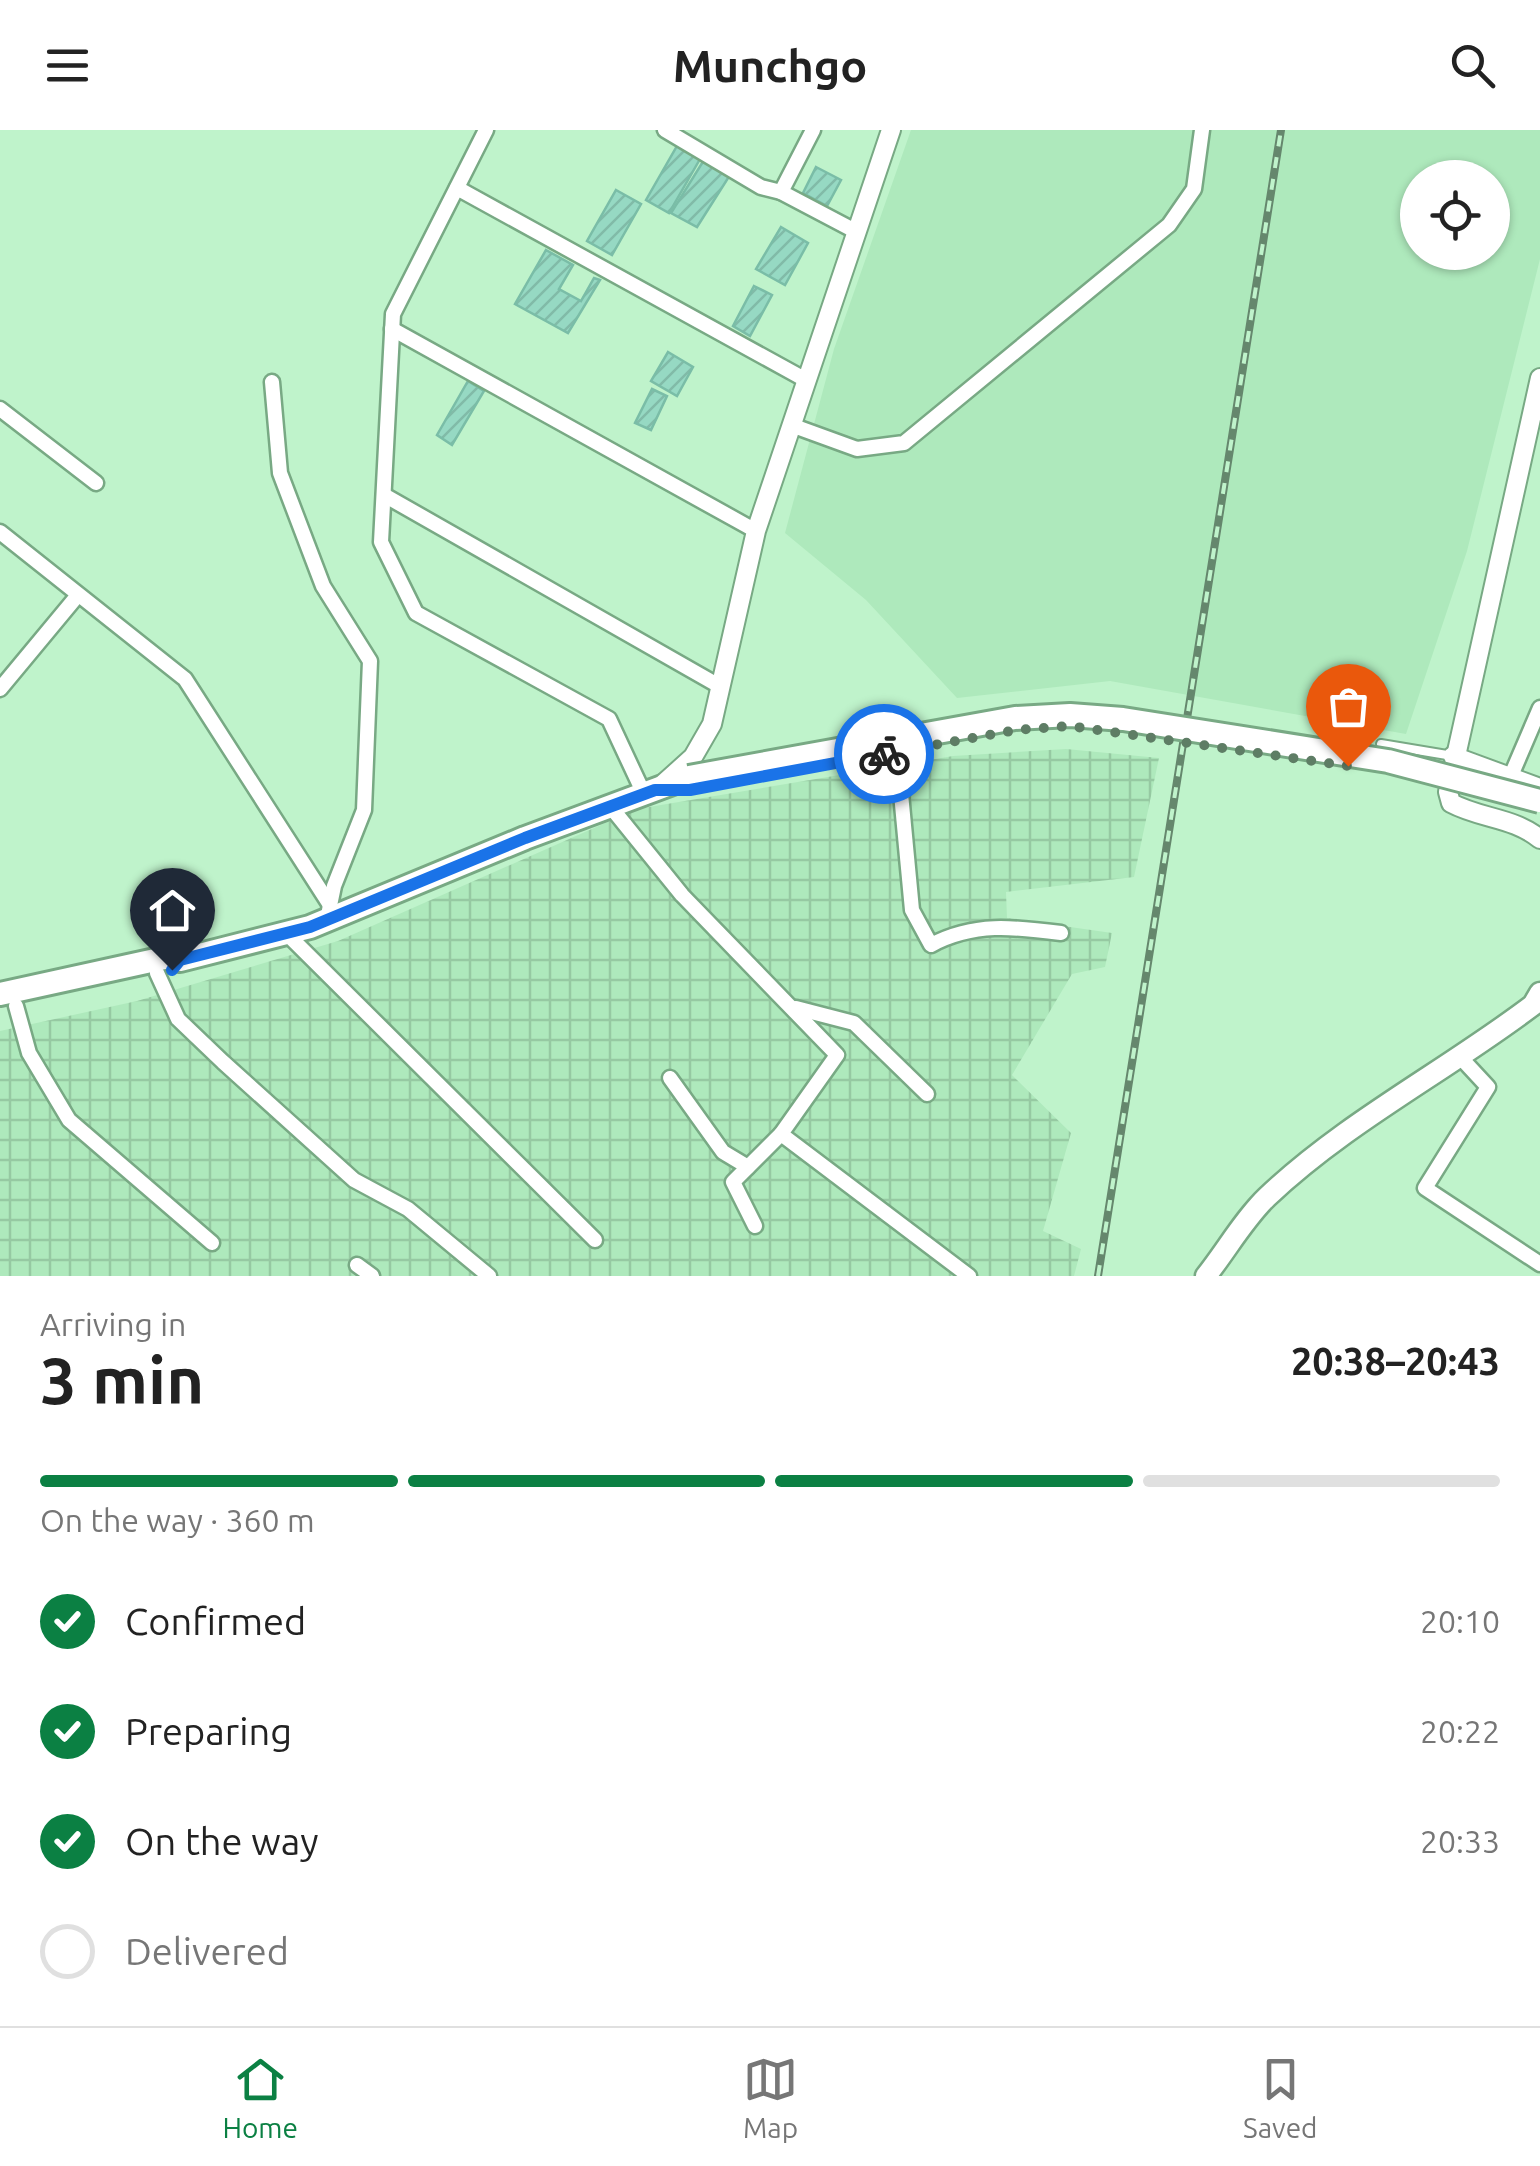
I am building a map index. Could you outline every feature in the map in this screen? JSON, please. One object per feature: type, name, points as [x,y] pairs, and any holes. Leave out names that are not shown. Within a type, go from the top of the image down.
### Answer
[{"type":"main road","points":[[4,996],[286,934],[328,912],[649,792],[1015,718],[1070,715],[1388,761],[1540,801]]},
{"type":"main road","points":[[690,784],[1017,730],[1070,726],[1385,772],[1534,821]]},
{"type":"main road","points":[[4,996],[172,970],[180,960]]},
{"type":"main road","points":[[1206,1276],[1264,1199],[1350,1129],[1462,1059],[1533,1005],[1540,993]]},
{"type":"street","points":[[486,130],[393,314],[381,542],[416,613],[609,719],[649,792],[692,757],[712,724],[756,531],[891,130]]},
{"type":"street","points":[[665,130],[761,187],[781,192],[857,232]]},
{"type":"street","points":[[781,192],[813,130]]},
{"type":"street","points":[[791,425],[857,449],[904,442],[1169,225],[1194,189],[1202,130]]},
{"type":"street","points":[[457,188],[806,380]]},
{"type":"street","points":[[392,328],[756,531]]},
{"type":"street","points":[[1540,378],[1448,792],[1451,803],[1534,821],[1540,839]]},
{"type":"street","points":[[272,382],[280,473],[322,586],[370,661],[364,810],[328,912]]},
{"type":"street","points":[[0,409],[96,483]]},
{"type":"street","points":[[384,495],[721,687]]},
{"type":"street","points":[[0,532],[185,680],[328,912]]},
{"type":"street","points":[[3,680],[78,595]]},
{"type":"street","points":[[1510,778],[1540,708]]},
{"type":"street","points":[[1453,756],[1540,788]]},
{"type":"street","points":[[898,762],[912,910],[931,945],[951,934],[998,925],[1061,933]]},
{"type":"street","points":[[610,806],[682,895],[796,1008],[837,1055],[781,1134],[733,1182],[755,1226]]},
{"type":"street","points":[[286,934],[595,1240]]},
{"type":"street","points":[[157,973],[178,1019],[237,1075],[354,1180],[408,1209],[489,1276]]},
{"type":"street","points":[[4,996],[29,1053],[69,1120],[212,1243]]},
{"type":"street","points":[[796,1008],[854,1022],[927,1094]]},
{"type":"street","points":[[1462,1059],[1488,1087],[1425,1188],[1540,1264]]},
{"type":"street","points":[[670,1078],[723,1152],[748,1167]]},
{"type":"street","points":[[781,1134],[969,1276]]},
{"type":"street","points":[[357,1265],[372,1276]]},
{"type":"lane","points":[[1382,744],[1453,756]]},
{"type":"shaded area","points":[[911,130],[1540,130],[1540,259],[1467,551],[1406,734],[1110,681],[957,698],[866,600],[785,533],[834,349]]},
{"type":"shaded area","points":[[1066,749],[1159,758],[1134,877],[1006,892],[1007,918],[1112,933],[1105,967],[1072,974],[1012,1075],[1071,1133],[1043,1231],[1081,1249],[1074,1276],[0,1276],[0,1031],[137,1001],[338,941],[637,809],[953,756]]},
{"type":"building","points":[[677,146],[700,159],[669,213],[646,200]]},
{"type":"building","points":[[704,160],[730,175],[697,227],[671,213]]},
{"type":"building","points":[[816,167],[841,180],[827,206],[803,193]]},
{"type":"building","points":[[616,190],[641,204],[612,255],[587,241]]},
{"type":"building","points":[[781,227],[808,243],[785,285],[756,269]]},
{"type":"building","points":[[546,250],[573,265],[559,289],[581,301],[594,278],[600,280],[568,333],[515,304]]},
{"type":"building","points":[[754,286],[772,295],[750,336],[733,326]]},
{"type":"building","points":[[668,352],[693,367],[677,396],[651,381]]},
{"type":"building","points":[[468,381],[484,391],[452,445],[437,435]]},
{"type":"building","points":[[652,389],[667,396],[651,430],[635,423]]},
{"type":"railway","points":[[1098,1276],[1281,130]]},
{"type":"way so far","points":[[884,754],[1017,730],[1070,726],[1122,730],[1348,766]]},
{"type":"route","points":[[172,970],[180,960],[310,927],[525,838],[655,790],[690,790],[884,754]]}]
